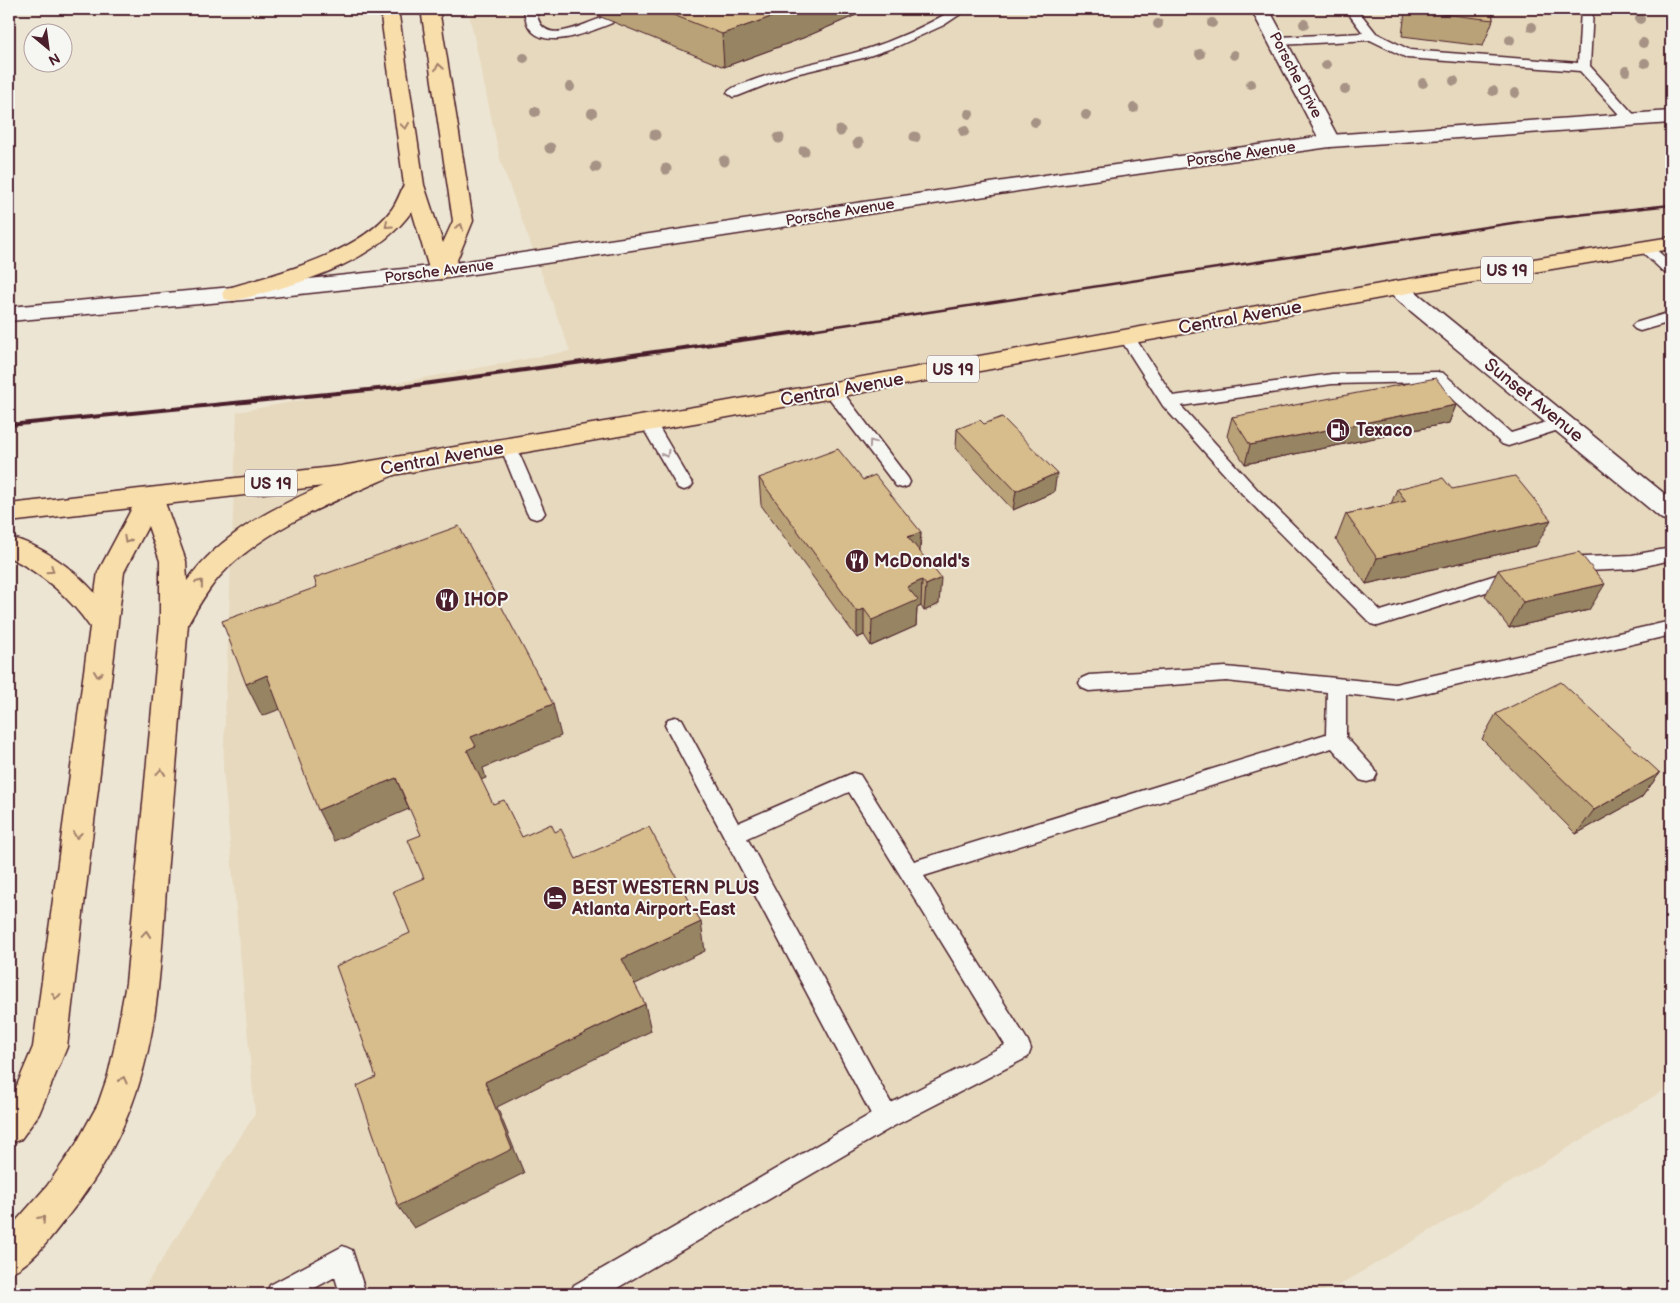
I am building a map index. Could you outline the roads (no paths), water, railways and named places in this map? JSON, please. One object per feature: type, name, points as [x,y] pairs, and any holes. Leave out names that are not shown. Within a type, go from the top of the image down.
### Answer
[{"type":"main road","points":[[389,9],[414,185],[441,272]]},
{"type":"main road","points":[[430,9],[463,221],[441,272]]},
{"type":"main road","points":[[233,294],[306,271],[342,256],[386,227],[398,215],[414,185]]},
{"type":"main road","name":"Central Avenue","points":[[9,513],[341,475],[648,423],[1397,288],[1671,243]]},
{"type":"main road","points":[[174,624],[192,593],[206,575],[231,550],[274,521],[306,504],[392,466]]},
{"type":"main road","points":[[9,1255],[64,1194],[98,1141],[121,1088],[133,1036],[142,983],[174,624],[172,561],[150,497]]},
{"type":"main road","points":[[9,1127],[27,1102],[50,1047],[111,572],[150,497]]},
{"type":"main road","points":[[9,546],[32,556],[66,580],[84,597],[104,625]]},
{"type":"street","name":"Porsche Drive","points":[[1260,9],[1330,141]]},
{"type":"street","name":"Porsche Avenue","points":[[9,314],[233,294],[441,272],[1330,141],[1630,118],[1671,117]]},
{"type":"street","name":"Sunset Avenue","points":[[1397,288],[1562,423],[1667,505]]},
{"type":"lane","points":[[530,9],[533,25],[544,34],[561,36],[577,33],[608,20]]},
{"type":"lane","points":[[733,93],[787,72],[843,59],[890,45],[934,26],[962,9]]},
{"type":"lane","points":[[1351,9],[1372,36],[1407,54],[1584,67],[1630,118]]},
{"type":"lane","points":[[1584,67],[1588,9]]},
{"type":"lane","points":[[1278,41],[1372,36]]},
{"type":"lane","points":[[1645,247],[1671,271]]},
{"type":"lane","points":[[1640,326],[1671,317]]},
{"type":"lane","points":[[1127,337],[1169,402],[1250,493],[1378,619],[1528,572]]},
{"type":"lane","points":[[1169,402],[1332,379],[1437,377],[1508,440],[1562,423]]},
{"type":"lane","points":[[832,390],[902,482]]},
{"type":"lane","points":[[648,423],[684,484]]},
{"type":"lane","points":[[508,446],[536,513]]},
{"type":"lane","points":[[1546,566],[1632,562],[1671,554]]},
{"type":"lane","points":[[1089,683],[1226,674],[1395,692],[1671,628]]},
{"type":"lane","points":[[1337,685],[1336,739],[1367,774]]},
{"type":"lane","points":[[675,725],[886,1118]]},
{"type":"lane","points":[[909,872],[1336,739]]},
{"type":"lane","points":[[583,1294],[886,1118],[1020,1048],[853,781],[734,834]]},
{"type":"lane","points":[[279,1294],[343,1259],[353,1294]]},
{"type":"railway","points":[[804,331],[1539,219],[1671,205]]},
{"type":"railway","points":[[9,425],[409,386],[813,330]]},
{"type":"place","name":"Texaco","points":[[1338,430]]},
{"type":"place","name":"McDonald's","points":[[857,561]]},
{"type":"place","name":"IHOP","points":[[447,600]]},
{"type":"place","name":"BEST WESTERN PLUS Atlanta Airport-East","points":[[555,898]]}]
